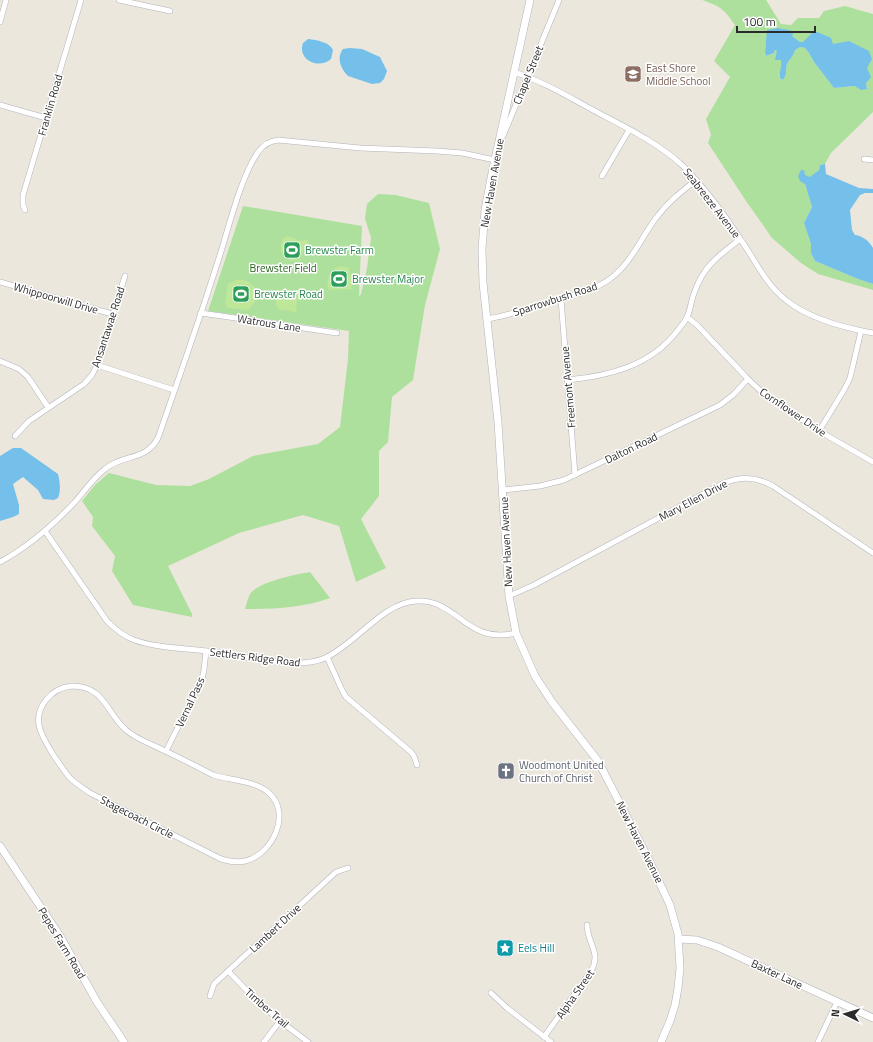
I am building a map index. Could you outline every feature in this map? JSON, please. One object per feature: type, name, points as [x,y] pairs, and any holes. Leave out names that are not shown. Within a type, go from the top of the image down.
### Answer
[{"type":"main road","name":"New Haven Avenue","points":[[530,0],[485,210],[482,249],[483,283],[498,422],[510,596],[516,633],[526,658],[552,702],[592,753],[610,782],[666,895],[675,920],[679,939],[680,959],[678,988],[670,1021],[661,1042]]},
{"type":"main road","name":"Pepes Farm Road","points":[[0,846],[60,936],[97,1002],[124,1042]]},
{"type":"main road","name":"Baxter Lane","points":[[679,939],[697,940],[718,947],[873,1018]]},
{"type":"street","points":[[0,22],[6,0]]},
{"type":"street","name":"Franklin Road","points":[[25,210],[23,205],[23,195],[81,0]]},
{"type":"street","points":[[119,0],[170,11]]},
{"type":"street","name":"Chapel Street","points":[[497,150],[559,0]]},
{"type":"street","name":"Seabreeze Avenue","points":[[514,72],[564,94],[667,153],[696,180],[720,210],[770,285],[785,300],[808,314],[861,331],[873,333]]},
{"type":"street","points":[[0,105],[46,118]]},
{"type":"street","points":[[602,176],[629,130]]},
{"type":"street","points":[[0,562],[16,553],[45,531],[75,502],[88,485],[105,469],[116,462],[141,454],[150,449],[158,438],[246,178],[257,154],[268,143],[278,140],[360,148],[437,150],[462,153],[495,160]]},
{"type":"street","points":[[864,159],[873,160]]},
{"type":"street","name":"Sparrowbush Road","points":[[487,319],[561,299],[604,283],[619,272],[630,259],[663,209],[672,199],[696,180]]},
{"type":"street","points":[[567,380],[600,376],[616,372],[660,349],[668,342],[687,317],[694,291],[703,273],[720,254],[740,239]]},
{"type":"street","name":"Ansantawae Road","points":[[15,436],[29,421],[84,384],[92,375],[97,365],[125,276]]},
{"type":"street","name":"Whippoorwill Drive","points":[[0,282],[112,314]]},
{"type":"street","name":"Freemont Avenue","points":[[561,299],[575,475]]},
{"type":"street","name":"Watrous Lane","points":[[201,313],[337,333]]},
{"type":"street","name":"Cornflower Drive","points":[[687,317],[697,325],[766,396],[819,431],[873,462]]},
{"type":"street","points":[[819,431],[850,378],[861,331]]},
{"type":"street","points":[[0,361],[19,368],[28,377],[48,407]]},
{"type":"street","points":[[97,365],[174,390]]},
{"type":"street","name":"Dalton Road","points":[[503,490],[552,484],[575,475],[720,405],[733,395],[748,379]]},
{"type":"street","name":"Mary Ellen Drive","points":[[510,596],[534,585],[720,485],[738,478],[757,479],[773,486],[873,553]]},
{"type":"street","name":"Settlers Ridge Road","points":[[45,531],[103,616],[116,630],[127,637],[145,643],[295,663],[311,662],[327,657],[340,649],[391,609],[400,604],[414,601],[430,602],[442,606],[467,625],[486,634],[504,636],[516,633]]},
{"type":"street","name":"Vernal Pass","points":[[166,751],[202,679],[206,651]]},
{"type":"street","points":[[327,657],[346,697],[411,752],[417,765]]},
{"type":"street","name":"Stagecoach Circle","points":[[72,686],[86,688],[92,690],[99,696],[120,725],[128,732],[166,751],[213,775],[254,785],[267,791],[274,798],[279,814],[278,827],[272,841],[255,858],[244,862],[232,862],[220,859],[90,793],[70,778],[43,738],[39,724],[40,710],[49,696],[59,689],[72,686]]},
{"type":"street","name":"Lambert Drive","points":[[210,996],[214,984],[228,971],[336,872],[348,868]]},
{"type":"street","name":"Alpha Street","points":[[544,1037],[592,971],[595,964],[596,954],[587,934],[587,925]]},
{"type":"street","name":"Timber Trail","points":[[228,971],[255,999],[280,1021],[308,1042]]},
{"type":"street","points":[[491,993],[507,1008],[551,1042]]},
{"type":"street","points":[[818,1042],[836,1002]]},
{"type":"street","points":[[264,1042],[280,1021]]},
{"type":"green space","points":[[702,0],[766,0],[781,24],[791,25],[798,18],[819,18],[824,11],[845,6],[873,14],[873,112],[831,153],[825,164],[820,165],[819,170],[810,178],[805,175],[805,184],[812,207],[804,223],[811,244],[811,253],[815,261],[873,284],[873,290],[818,274],[801,263],[772,238],[708,143],[711,135],[706,119],[730,77],[714,61],[735,25],[728,15],[721,9]],"holes":[[[792,36],[800,42],[833,44],[866,83],[867,89],[855,86],[834,88],[805,48],[800,47],[795,50],[786,66],[785,78],[783,80],[780,78],[782,68],[781,59],[777,50],[766,56],[766,42]]]},
{"type":"green space","name":"Brewster Field","points":[[378,194],[396,195],[429,203],[440,249],[425,305],[413,380],[392,397],[388,442],[379,451],[379,496],[361,519],[386,568],[356,582],[339,526],[303,515],[239,533],[168,566],[192,614],[192,617],[133,605],[112,571],[115,556],[92,526],[93,517],[82,501],[95,485],[109,473],[156,485],[190,486],[209,479],[253,456],[318,444],[340,427],[348,359],[349,331],[208,311],[243,206],[362,226],[359,297],[367,268],[371,238],[365,218],[367,204]]},
{"type":"green space","name":"Brewster Farm","points":[[287,236],[302,241],[307,239],[309,243],[304,246],[300,260],[291,261],[283,255],[281,245]]},
{"type":"green space","name":"Brewster Major","points":[[340,266],[349,268],[352,289],[329,290],[327,282],[329,275],[333,270]]},
{"type":"green space","name":"Brewster Road","points":[[236,280],[249,282],[253,285],[255,290],[255,300],[247,310],[228,308],[225,303],[228,284]]},
{"type":"green space","points":[[285,290],[292,291],[298,295],[297,312],[295,313],[292,311],[278,309],[276,303],[277,298]]},
{"type":"green space","points":[[310,572],[330,598],[299,606],[245,609],[250,594],[261,586],[278,579]]},
{"type":"water","points":[[778,28],[794,31],[792,36],[800,42],[803,42],[814,31],[831,38],[833,44],[849,41],[869,51],[872,59],[867,68],[871,77],[866,83],[867,89],[861,90],[855,86],[834,88],[805,48],[800,47],[795,50],[788,62],[783,80],[780,78],[781,60],[775,60],[777,50],[766,56],[765,52],[767,30]]},
{"type":"water","points":[[308,39],[329,45],[333,50],[331,59],[321,64],[310,62],[303,54],[302,49],[303,43]]},
{"type":"water","points":[[343,49],[362,49],[380,57],[387,71],[384,79],[380,83],[372,84],[348,76],[345,73],[341,67],[340,56]]},
{"type":"water","points":[[825,164],[826,174],[859,188],[873,189],[873,193],[865,193],[860,195],[850,210],[852,230],[855,235],[866,239],[873,248],[873,284],[815,261],[811,253],[811,244],[804,223],[812,207],[805,184],[800,181],[798,176],[801,170],[804,170],[805,175],[810,177],[819,170],[820,165]]},
{"type":"water","points":[[13,448],[21,448],[58,474],[60,492],[58,498],[54,500],[43,499],[38,490],[23,477],[13,484],[19,505],[19,514],[0,521],[0,456]]},
{"type":"place","name":"East Shore Middle School","points":[[633,74]]},
{"type":"place","name":"Brewster Farm","points":[[292,250]]},
{"type":"place","name":"Brewster Major","points":[[339,279]]},
{"type":"place","name":"Brewster Road","points":[[241,294]]},
{"type":"place","name":"Woodmont United Church of Christ","points":[[506,771]]},
{"type":"place","name":"Eels Hill","points":[[505,948]]}]
